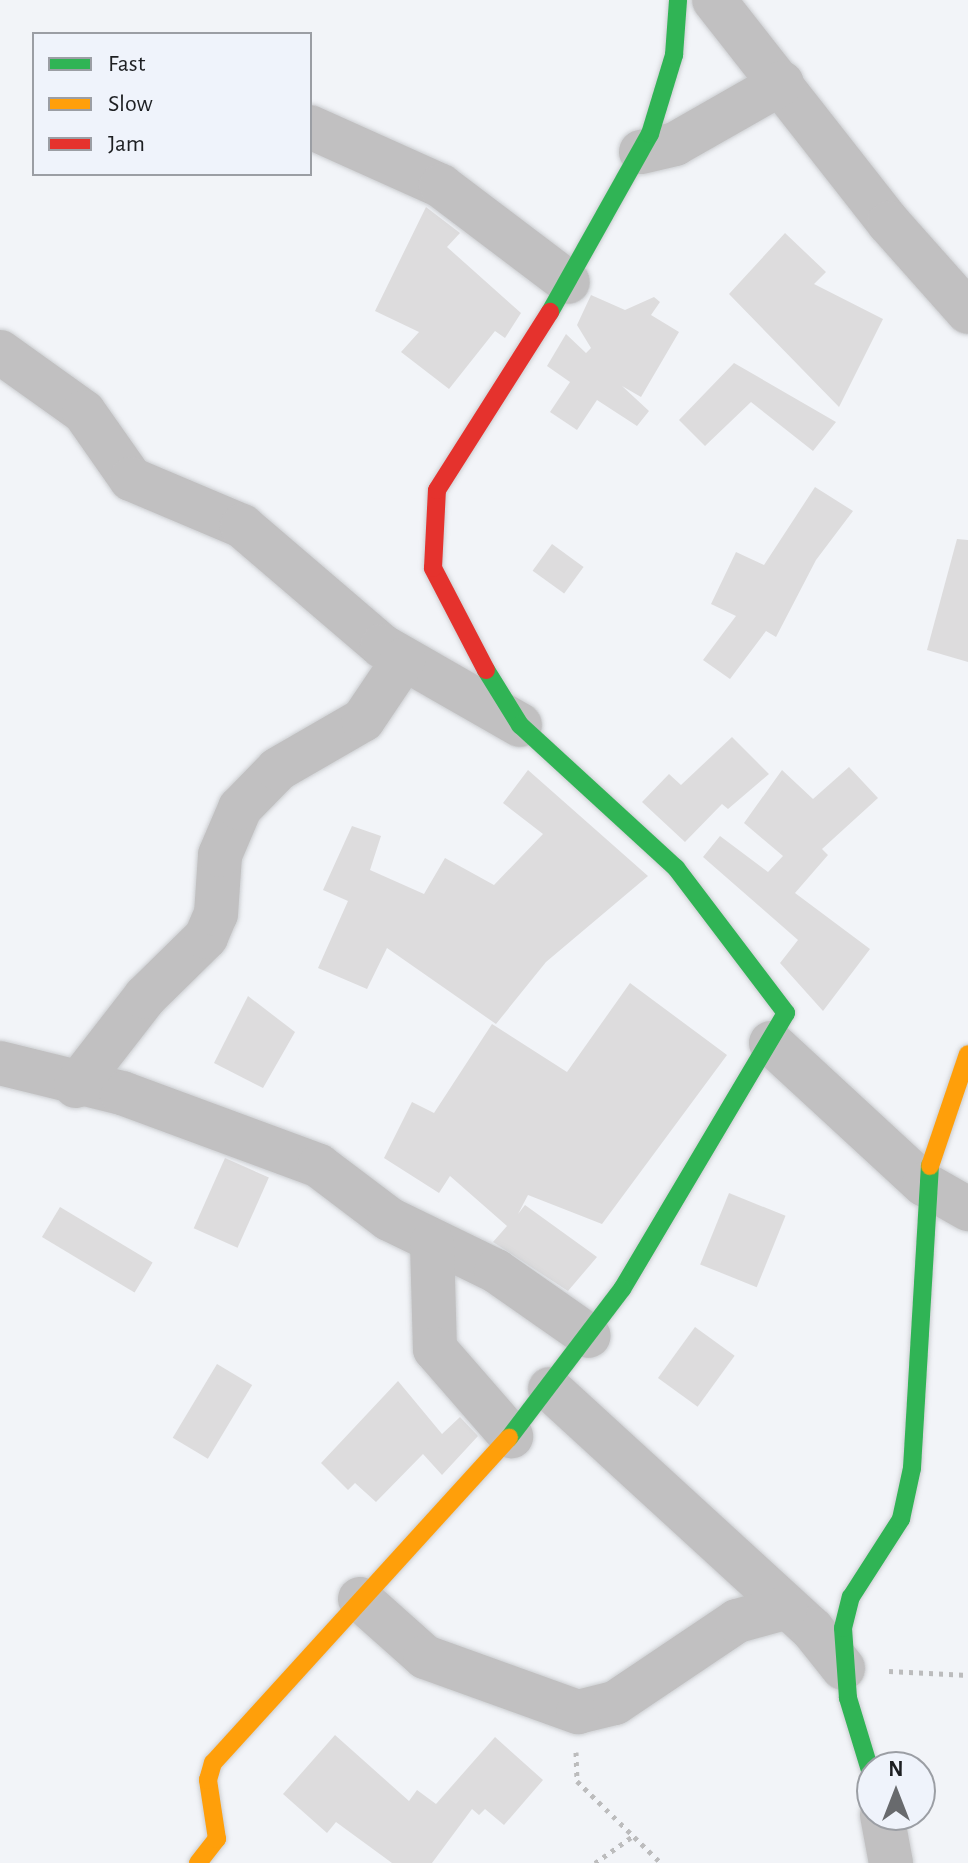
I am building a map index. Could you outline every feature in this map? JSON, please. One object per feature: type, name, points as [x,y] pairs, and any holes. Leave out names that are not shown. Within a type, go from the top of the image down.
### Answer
[{"type":"street","points":[[520,725],[437,584],[432,510],[466,439],[568,282],[641,152],[674,55],[678,0]]},
{"type":"street","points":[[714,0],[889,223],[968,312]]},
{"type":"street","points":[[641,152],[675,144],[782,83]]},
{"type":"street","points":[[312,128],[441,186],[568,282]]},
{"type":"street","points":[[0,352],[84,412],[131,479],[242,526],[404,659],[520,725],[676,868],[784,1005],[771,1043],[589,1336],[550,1389],[511,1436],[213,1763],[208,1780],[217,1839],[198,1863]]},
{"type":"street","points":[[76,1086],[145,997],[206,937],[216,914],[220,855],[240,808],[278,769],[363,720],[404,659]]},
{"type":"street","points":[[771,1043],[924,1184],[968,1209]]},
{"type":"street","points":[[865,1751],[843,1668],[851,1597],[901,1519],[912,1468],[924,1184],[968,1054]]},
{"type":"street","points":[[0,1063],[76,1086],[122,1093],[295,1156],[432,1243],[496,1271],[589,1336]]},
{"type":"street","points":[[432,1243],[435,1349],[511,1436]]},
{"type":"street","points":[[550,1389],[785,1608],[843,1668]]},
{"type":"street","points":[[360,1599],[425,1657],[590,1712],[656,1679],[737,1621],[785,1608]]},
{"type":"street","points":[[885,1831],[891,1863]]},
{"type":"path","points":[[843,1668],[968,1675]]},
{"type":"path","points":[[590,1712],[573,1766],[577,1781],[661,1863]]},
{"type":"path","points":[[595,1863],[633,1836]]},
{"type":"building","points":[[426,207],[460,233],[447,247],[521,313],[505,338],[495,331],[449,389],[401,352],[419,332],[375,311]]},
{"type":"building","points":[[785,233],[826,272],[814,284],[883,319],[839,407],[729,294]]},
{"type":"building","points":[[591,295],[625,310],[654,297],[660,302],[651,315],[679,332],[641,397],[622,386],[649,411],[637,426],[597,400],[577,430],[550,412],[570,382],[547,366],[566,334],[586,353],[591,348],[577,325]]},
{"type":"building","points":[[734,363],[836,422],[813,451],[751,402],[705,446],[679,420]]},
{"type":"building","points":[[815,487],[853,511],[816,560],[776,637],[766,631],[730,679],[703,660],[736,616],[711,604],[736,552],[764,565]]},
{"type":"building","points":[[957,539],[968,540],[968,662],[927,650]]},
{"type":"building","points":[[552,544],[584,567],[564,594],[533,571]]},
{"type":"building","points":[[732,737],[769,774],[728,809],[722,804],[685,842],[642,802],[669,774],[681,785]]},
{"type":"building","points":[[849,767],[878,798],[822,849],[828,855],[795,893],[870,949],[823,1011],[780,963],[798,940],[703,857],[720,836],[768,872],[783,856],[744,823],[782,770],[813,799]]},
{"type":"building","points":[[528,770],[648,876],[546,962],[496,1024],[387,948],[367,989],[318,968],[348,901],[323,890],[352,826],[381,836],[370,870],[424,894],[445,858],[494,885],[543,834],[503,803]]},
{"type":"building","points":[[630,983],[727,1055],[602,1224],[528,1195],[518,1214],[525,1205],[597,1257],[568,1291],[493,1242],[507,1226],[450,1176],[439,1193],[384,1158],[412,1102],[434,1113],[492,1024],[567,1072]]},
{"type":"building","points":[[248,996],[295,1032],[263,1088],[214,1063]]},
{"type":"building","points":[[225,1158],[269,1178],[238,1248],[194,1228]]},
{"type":"building","points":[[729,1193],[786,1216],[757,1287],[700,1264]]},
{"type":"building","points":[[60,1207],[153,1263],[135,1293],[42,1237]]},
{"type":"building","points":[[695,1327],[735,1356],[698,1407],[658,1378]]},
{"type":"building","points":[[217,1364],[252,1385],[208,1459],[173,1438]]},
{"type":"building","points":[[398,1381],[442,1434],[460,1417],[478,1436],[442,1475],[423,1454],[376,1502],[355,1483],[348,1490],[321,1463]]},
{"type":"building","points":[[335,1735],[409,1801],[417,1790],[436,1804],[495,1737],[543,1780],[504,1825],[485,1809],[479,1815],[472,1809],[432,1863],[392,1863],[336,1822],[327,1833],[283,1794]]},
{"type":"traffic: fast","points":[[550,312],[650,134],[674,55],[678,0]]},
{"type":"traffic: fast","points":[[486,670],[520,725],[676,868],[786,1013],[622,1289],[509,1438]]},
{"type":"traffic: fast","points":[[864,1751],[848,1698],[843,1628],[851,1597],[901,1519],[912,1468],[930,1166]]},
{"type":"traffic: slow","points":[[930,1166],[968,1054]]},
{"type":"traffic: slow","points":[[198,1863],[217,1839],[208,1780],[213,1763],[509,1438]]},
{"type":"traffic: jam","points":[[486,670],[433,568],[437,490],[550,312]]}]
